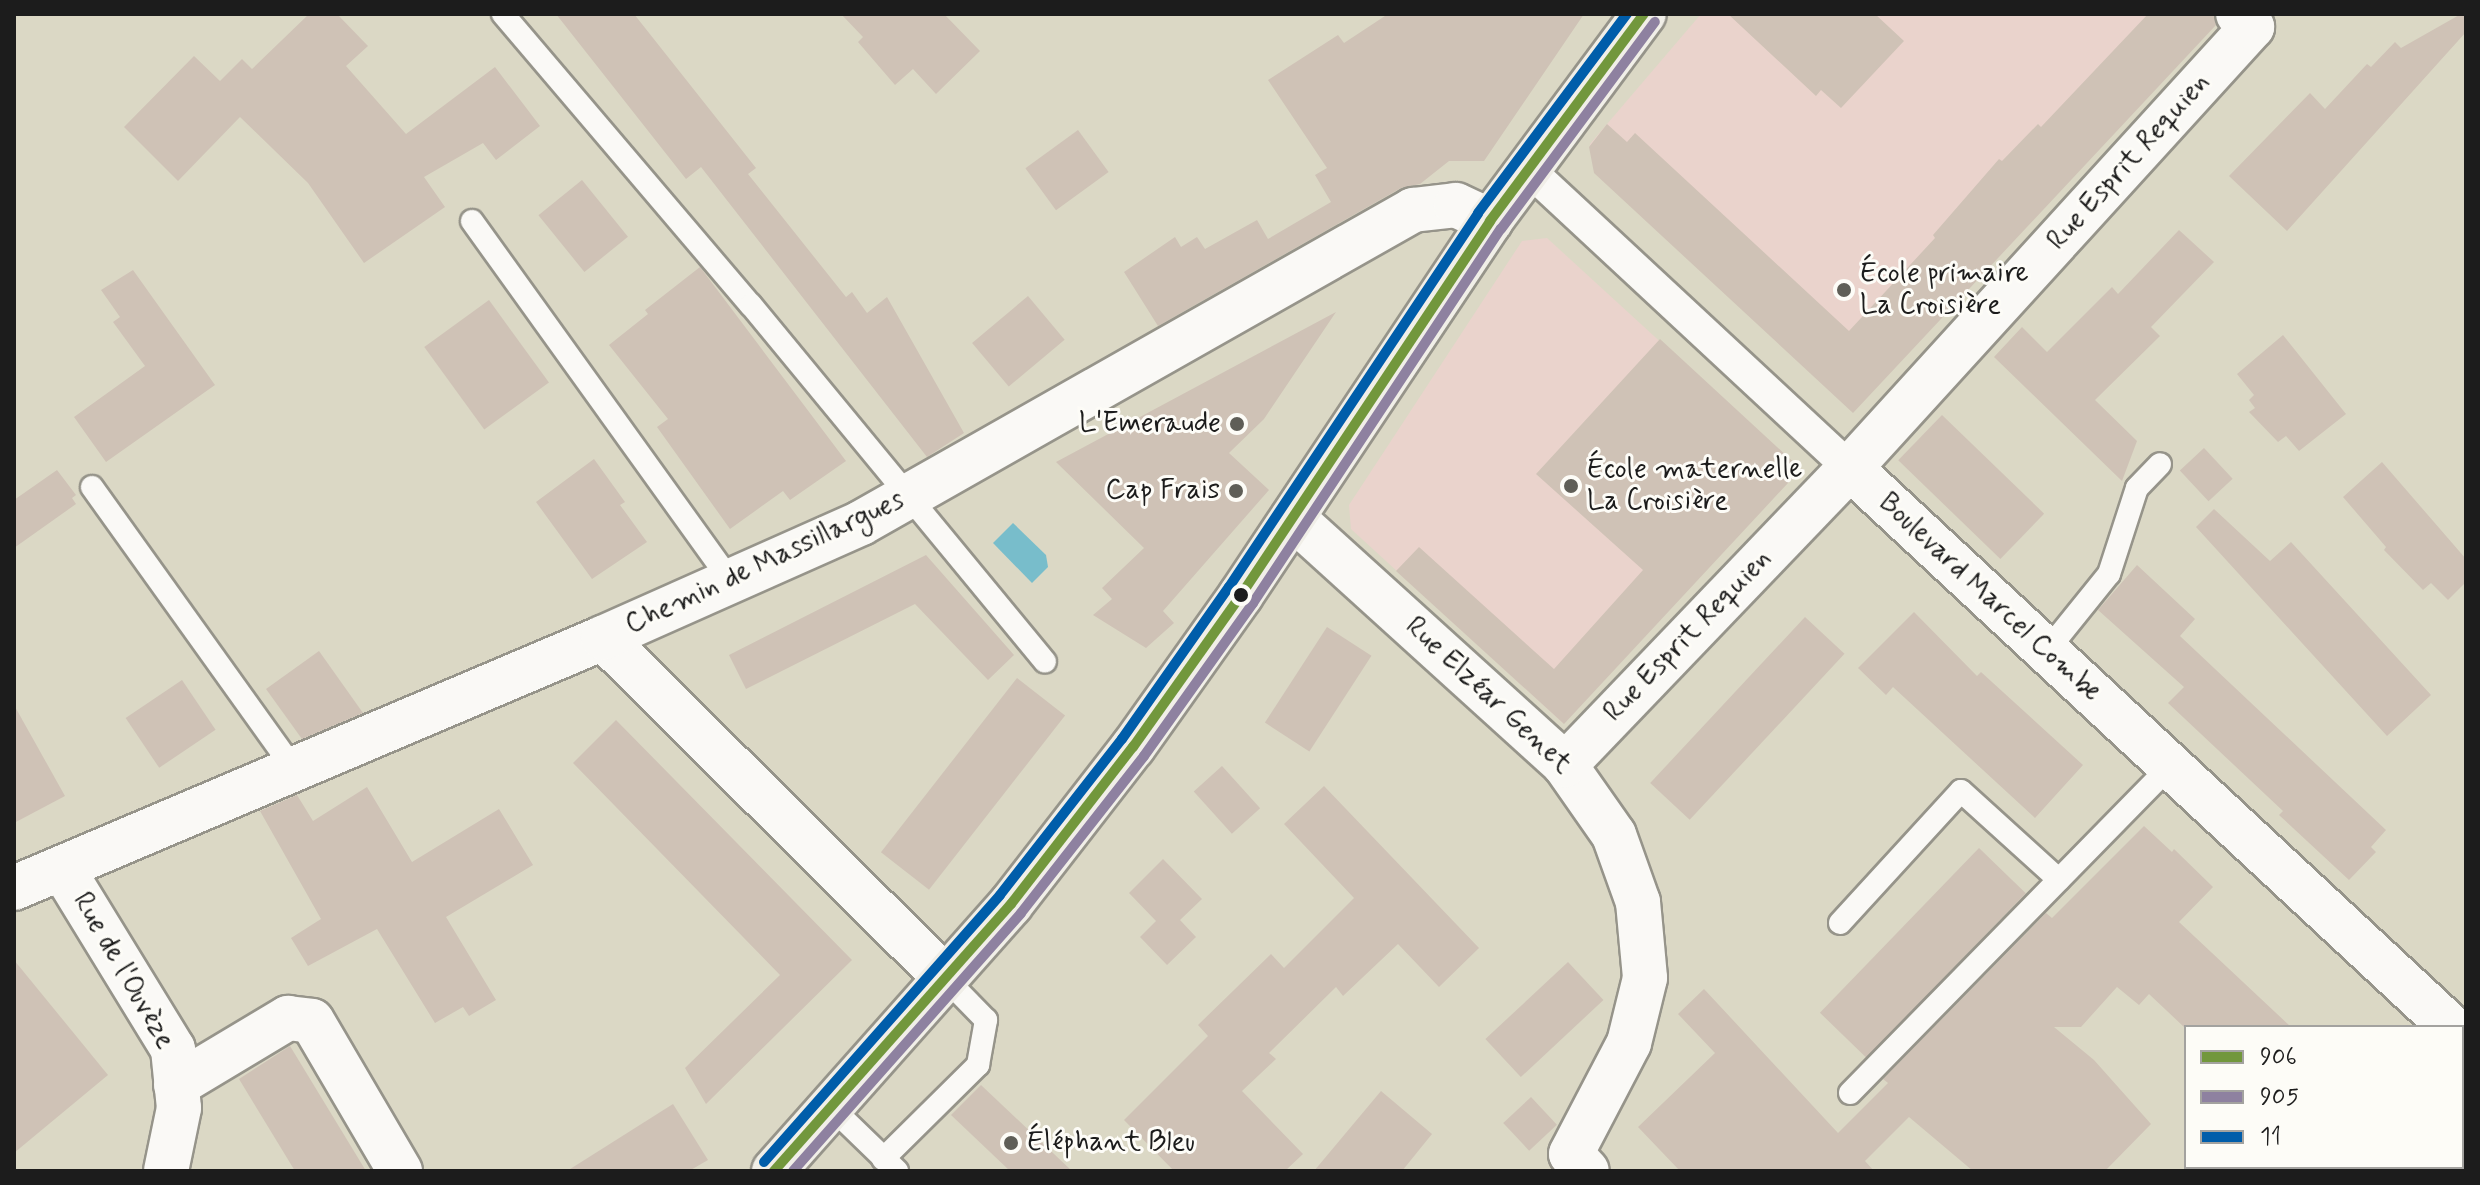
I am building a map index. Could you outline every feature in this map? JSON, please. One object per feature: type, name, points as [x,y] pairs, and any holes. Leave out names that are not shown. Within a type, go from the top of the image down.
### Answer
[{"type":"main road","points":[[774,1171],[1011,904],[1133,747],[1293,518],[1490,221],[1644,14]]},
{"type":"street","name":"Rue Esprit Requien","points":[[1565,765],[1850,468],[2252,27],[2238,14]]},
{"type":"street","name":"Boulevard Marcel Combe","points":[[1528,169],[2449,1025]]},
{"type":"street","name":"Chemin de Massillargues","points":[[14,888],[603,638],[861,523],[1413,210],[1456,205],[1490,221]]},
{"type":"street","name":"Rue Elzéar Genet","points":[[1293,518],[1565,765],[1614,835],[1638,902],[1645,978],[1629,1043],[1571,1154],[1587,1171]]},
{"type":"street","points":[[603,638],[946,979]]},
{"type":"street","name":"Rue de l'Ouvèze","points":[[62,868],[173,1049],[179,1108],[166,1171]]},
{"type":"street","points":[[176,1085],[288,1018],[312,1021],[400,1171]]},
{"type":"lane","points":[[503,14],[751,305],[906,498],[1045,662]]},
{"type":"lane","points":[[472,221],[731,582]]},
{"type":"lane","points":[[2046,652],[2109,574],[2137,488],[2160,464]]},
{"type":"lane","points":[[92,487],[294,769]]},
{"type":"lane","points":[[1850,1093],[2169,767]]},
{"type":"lane","points":[[1840,923],[1961,791],[2059,880]]},
{"type":"lane","points":[[831,1107],[890,1165],[978,1065],[986,1020],[946,979]]},
{"type":"shaded area","name":"École primaire La Croisière","points":[[1701,14],[2193,14],[1852,410],[1595,171],[1590,144]]},
{"type":"shaded area","name":"École maternelle La Croisière","points":[[1547,238],[1797,467],[1563,723],[1351,529],[1349,505],[1522,241]]},
{"type":"water","points":[[1013,523],[1046,555],[1048,567],[1032,583],[993,543]]},
{"type":"building","points":[[309,14],[337,14],[368,46],[346,66],[406,134],[495,67],[540,126],[496,160],[483,143],[424,177],[445,207],[364,263],[308,183],[240,117],[178,181],[124,127],[194,56],[220,81],[242,59],[252,69]]},
{"type":"building","points":[[556,14],[634,14],[756,168],[748,174],[846,297],[852,292],[867,313],[887,297],[964,433],[927,457],[701,167],[686,179]]},
{"type":"building","points":[[841,14],[944,14],[980,51],[936,94],[913,69],[895,85],[858,42],[863,37]]},
{"type":"building","points":[[1388,14],[1584,14],[1484,161],[1449,161],[1420,184],[1401,188],[1158,326],[1124,272],[1175,237],[1181,247],[1197,237],[1205,249],[1257,220],[1268,239],[1331,202],[1315,175],[1327,168],[1268,80],[1338,35],[1344,43]]},
{"type":"building","points":[[1728,14],[1875,14],[1904,41],[1841,108],[1821,90],[1816,96]]},
{"type":"building","points":[[2148,14],[2214,14],[2216,25],[1853,413],[1594,173],[1589,147],[1607,124],[1627,142],[1635,133],[1849,331],[1935,238],[1933,235],[1999,159],[2002,161],[2038,124],[2041,127]]},
{"type":"building","points":[[2466,14],[2466,32],[2287,231],[2229,176],[2310,93],[2325,109],[2367,64],[2371,67],[2395,42],[2401,48]]},
{"type":"building","points":[[1078,130],[1109,172],[1056,210],[1025,168]]},
{"type":"building","points":[[582,180],[628,237],[584,272],[538,215]]},
{"type":"building","points":[[2179,230],[2214,262],[2151,327],[2160,336],[2095,400],[2137,441],[2122,481],[1994,357],[2022,327],[2047,352],[2112,287],[2118,294]]},
{"type":"building","points":[[700,267],[846,461],[790,500],[783,491],[730,529],[657,427],[668,419],[609,345],[648,314],[645,310]]},
{"type":"building","points":[[133,270],[215,385],[106,462],[74,417],[145,366],[113,322],[120,317],[101,290]]},
{"type":"building","points":[[1028,296],[1065,340],[1009,387],[972,343]]},
{"type":"building","points":[[489,300],[549,383],[484,430],[424,347]]},
{"type":"building","points":[[1336,312],[1264,419],[1229,453],[1269,490],[1163,611],[1174,623],[1146,648],[1093,615],[1112,599],[1102,588],[1144,548],[1056,462]]},
{"type":"building","points":[[2283,335],[2346,414],[2299,451],[2286,436],[2278,442],[2249,412],[2255,408],[2249,400],[2254,395],[2237,374]]},
{"type":"building","points":[[1660,339],[1801,469],[1564,724],[1396,571],[1419,547],[1554,669],[1643,570],[1536,474]]},
{"type":"building","points":[[1942,415],[2044,514],[2000,559],[1898,460]]},
{"type":"building","points":[[2204,448],[2233,479],[2209,501],[2180,471]]},
{"type":"building","points":[[594,459],[625,502],[620,505],[647,542],[592,579],[536,502]]},
{"type":"building","points":[[2382,462],[2466,559],[2466,582],[2448,600],[2431,583],[2423,590],[2384,550],[2386,547],[2343,497]]},
{"type":"building","points":[[57,470],[76,495],[72,498],[76,504],[14,548],[14,500]]},
{"type":"building","points":[[2214,509],[2270,561],[2291,542],[2431,695],[2387,736],[2196,527]]},
{"type":"building","points":[[926,555],[1014,655],[988,680],[915,604],[746,689],[729,655]]},
{"type":"building","points":[[2137,565],[2195,619],[2180,636],[2386,830],[2371,847],[2376,852],[2349,880],[2279,815],[2283,811],[2168,703],[2184,687],[2098,610]]},
{"type":"building","points":[[1914,612],[1977,676],[1981,672],[2083,765],[2035,818],[1893,687],[1886,695],[1858,668]]},
{"type":"building","points":[[1805,617],[1844,654],[1690,820],[1650,783]]},
{"type":"building","points":[[1327,627],[1371,656],[1309,751],[1265,723]]},
{"type":"building","points":[[319,651],[363,713],[302,739],[266,689]]},
{"type":"building","points":[[1017,678],[1065,716],[929,890],[881,852]]},
{"type":"building","points":[[182,680],[216,730],[159,768],[126,718]]},
{"type":"building","points":[[14,705],[65,796],[14,823]]},
{"type":"building","points":[[616,720],[852,960],[706,1104],[685,1068],[780,975],[573,763]]},
{"type":"building","points":[[1222,766],[1260,808],[1232,834],[1194,791]]},
{"type":"building","points":[[1324,786],[1479,948],[1439,987],[1398,944],[1343,996],[1336,987],[1269,1053],[1276,1059],[1242,1091],[1303,1154],[1285,1171],[1174,1171],[1124,1120],[1208,1036],[1198,1025],[1271,954],[1284,968],[1354,898],[1284,824]]},
{"type":"building","points":[[367,787],[412,862],[499,809],[533,865],[446,917],[496,1000],[469,1016],[463,1007],[435,1023],[377,929],[308,966],[291,938],[321,919],[260,811],[297,795],[313,821]]},
{"type":"building","points":[[2144,826],[2172,852],[2174,849],[2213,887],[2179,922],[2289,1025],[2184,1027],[2149,994],[2139,1005],[2117,987],[2081,1027],[2054,1027],[2094,1060],[2151,1124],[2105,1171],[1973,1171],[1909,1117],[1865,1161],[1874,1171],[1680,1171],[1638,1127],[1715,1053],[1678,1014],[1704,989],[1838,1133],[1888,1083],[1883,1079],[2046,913],[2052,918]]},
{"type":"building","points":[[1979,848],[2026,893],[1867,1058],[1820,1013]]},
{"type":"building","points":[[1163,859],[1202,899],[1180,920],[1196,937],[1167,965],[1140,937],[1156,921],[1129,893]]},
{"type":"building","points":[[14,960],[108,1075],[14,1153]]},
{"type":"building","points":[[1568,962],[1603,1000],[1521,1077],[1485,1039]]},
{"type":"building","points":[[290,1046],[366,1171],[295,1171],[239,1079]]},
{"type":"building","name":"Éléphant Bleu","points":[[981,1085],[1072,1171],[1010,1171],[951,1115]]},
{"type":"building","points":[[1381,1091],[1432,1134],[1402,1171],[1314,1171]]},
{"type":"building","points":[[1531,1097],[1557,1125],[1529,1151],[1503,1123]]},
{"type":"building","points":[[673,1104],[708,1160],[689,1171],[567,1171]]},
{"type":"transit line","name":"11","points":[[764,1162],[1000,895],[1122,739],[1229,587],[1478,213],[1627,14]]},
{"type":"transit line","name":"906","points":[[774,1171],[1011,904],[1133,747],[1241,595],[1490,221],[1644,14]]},
{"type":"transit line","name":"905","points":[[793,1171],[1021,913],[1144,756],[1253,603],[1501,229],[1655,22]]},
{"type":"place","name":"École primaire La Croisière","points":[[1844,290]]},
{"type":"place","name":"L'Emeraude","points":[[1237,424]]},
{"type":"place","name":"École maternelle La Croisière","points":[[1571,486]]},
{"type":"place","name":"Cap Frais","points":[[1236,491]]},
{"type":"place","name":"Éléphant Bleu","points":[[1011,1143]]}]
